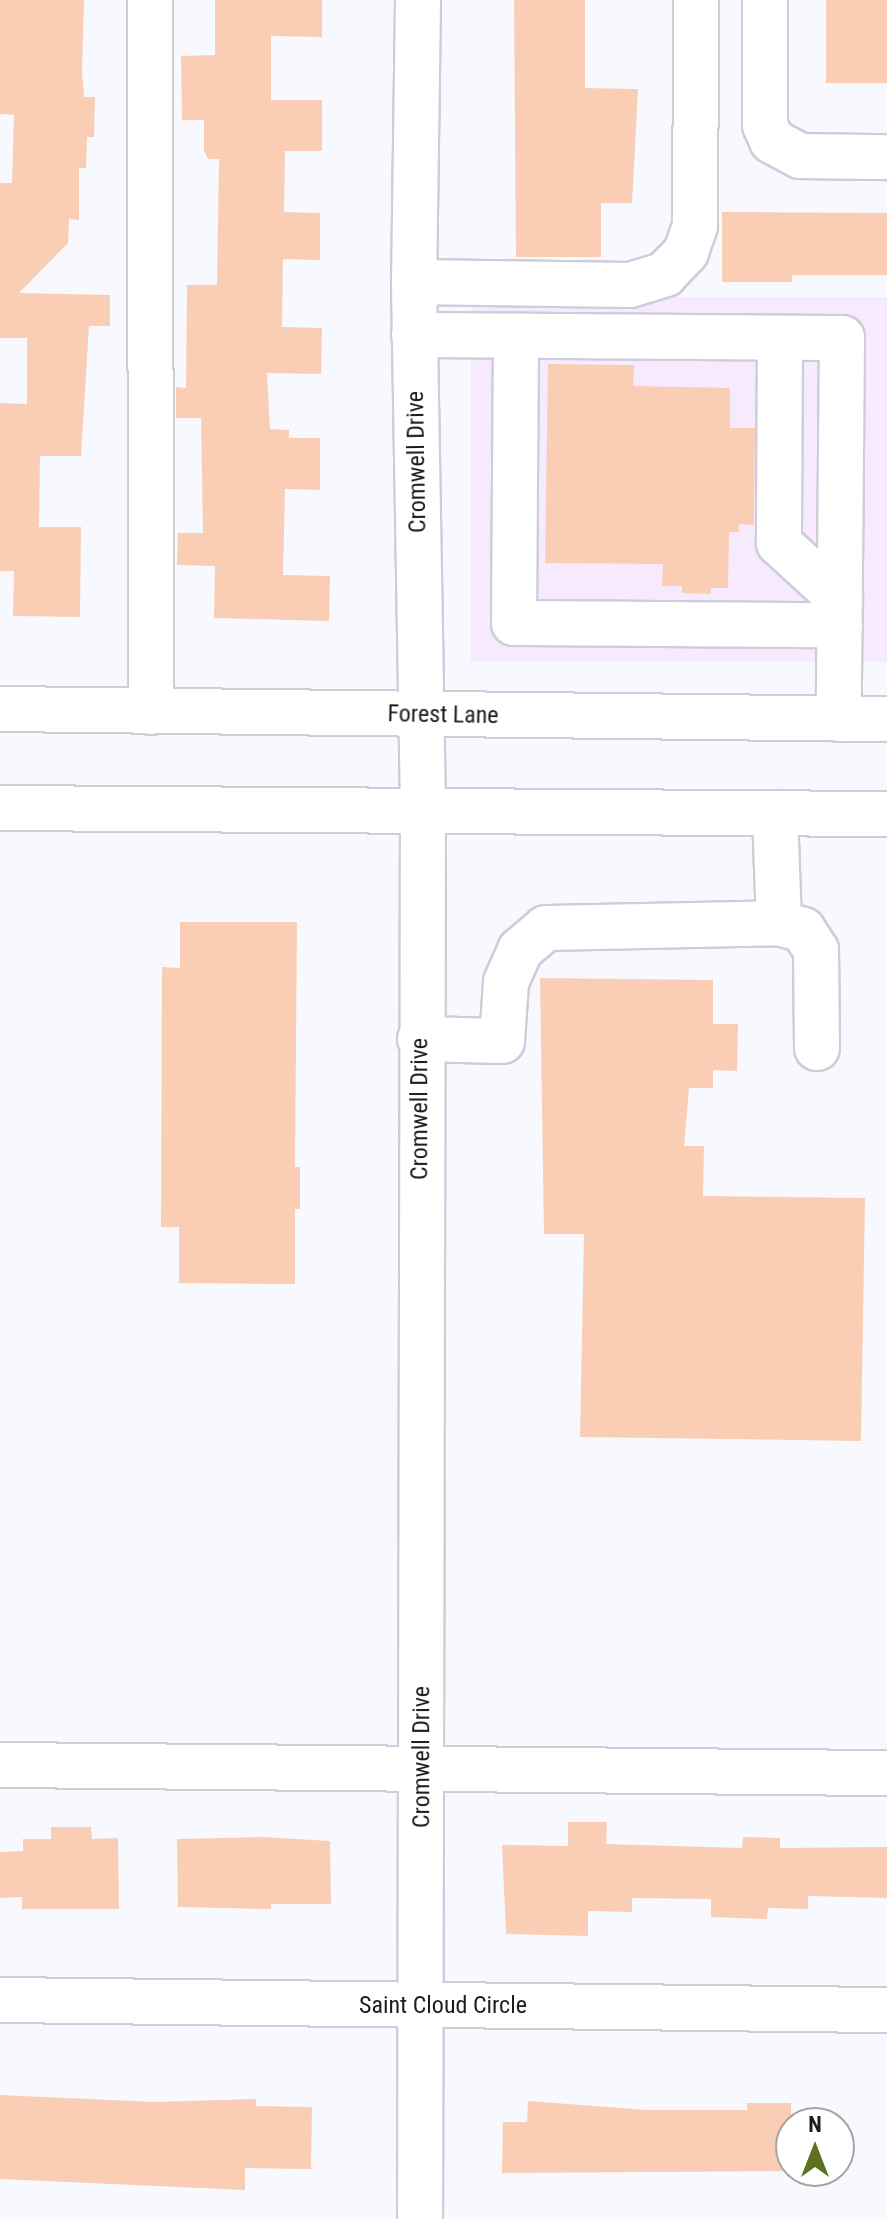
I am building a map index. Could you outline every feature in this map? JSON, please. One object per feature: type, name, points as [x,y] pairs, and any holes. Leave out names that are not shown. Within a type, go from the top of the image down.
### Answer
[{"type":"street","points":[[150,0],[151,712]]},
{"type":"street","name":"Cromwell Drive","points":[[418,0],[414,335],[423,809],[420,1039],[420,2219]]},
{"type":"street","points":[[414,282],[630,285],[665,274],[686,252],[695,226],[696,0]]},
{"type":"street","points":[[765,0],[765,125],[772,141],[800,156],[887,157]]},
{"type":"street","points":[[414,335],[842,338],[839,719]]},
{"type":"street","points":[[516,336],[514,623],[840,612]]},
{"type":"street","points":[[780,338],[779,543],[840,612]]},
{"type":"street","name":"Forest Lane","points":[[0,709],[887,719]]},
{"type":"street","points":[[0,808],[887,814]]},
{"type":"street","points":[[775,813],[779,923]]},
{"type":"street","points":[[420,1039],[502,1041],[506,982],[520,950],[546,928],[779,923],[803,930],[816,950],[817,1048]]},
{"type":"street","points":[[0,1765],[887,1773]]},
{"type":"street","name":"Saint Cloud Circle","points":[[0,2000],[887,2010]]},
{"type":"shaded area","points":[[471,297],[887,297],[887,662],[471,662]]},
{"type":"building","points":[[0,0],[84,0],[84,97],[95,97],[94,137],[87,137],[86,168],[79,168],[79,220],[69,219],[68,243],[19,293],[110,295],[110,326],[89,326],[81,456],[40,456],[39,527],[81,527],[80,617],[13,616],[14,571],[0,571],[0,403],[27,404],[27,338],[0,338],[0,183],[12,183],[14,115],[0,114]]},
{"type":"building","points":[[215,0],[322,0],[322,37],[271,36],[271,100],[322,100],[322,151],[285,151],[284,212],[320,213],[320,260],[283,259],[282,327],[322,328],[321,374],[267,373],[270,429],[289,430],[289,438],[320,438],[320,490],[285,489],[283,575],[330,576],[329,621],[214,618],[215,566],[177,565],[178,533],[203,533],[201,418],[176,418],[176,387],[186,388],[187,285],[217,285],[219,159],[208,159],[204,151],[204,120],[182,120],[181,56],[215,55]]},
{"type":"building","points":[[514,0],[585,0],[585,88],[638,89],[632,203],[601,203],[601,257],[516,257]]},
{"type":"building","points":[[826,0],[887,0],[887,83],[826,83]]},
{"type":"building","points":[[722,212],[887,213],[887,275],[792,275],[792,282],[722,282]]},
{"type":"building","points":[[548,364],[634,365],[633,386],[730,388],[730,428],[755,428],[754,525],[739,524],[739,532],[729,532],[728,588],[711,588],[711,594],[682,593],[682,586],[662,586],[663,564],[545,563]]},
{"type":"building","points":[[180,922],[297,922],[295,1167],[300,1167],[300,1209],[295,1209],[295,1284],[179,1283],[179,1227],[161,1227],[162,967],[180,968]]},
{"type":"building","points":[[540,978],[713,980],[713,1024],[738,1024],[737,1071],[713,1070],[713,1088],[689,1088],[684,1146],[704,1146],[703,1196],[865,1198],[861,1441],[580,1437],[584,1234],[544,1234]]},
{"type":"building","points":[[568,1822],[607,1822],[606,1844],[742,1848],[743,1837],[780,1838],[780,1848],[887,1847],[887,1898],[808,1896],[808,1909],[768,1908],[767,1919],[711,1917],[711,1899],[632,1898],[632,1912],[588,1911],[588,1936],[506,1934],[502,1845],[568,1846]]},
{"type":"building","points":[[51,1827],[91,1827],[92,1839],[118,1838],[119,1909],[22,1909],[22,1897],[0,1898],[0,1852],[23,1851],[23,1839],[51,1839]]},
{"type":"building","points":[[262,1837],[330,1841],[331,1904],[271,1904],[271,1909],[178,1907],[177,1839]]},
{"type":"building","points":[[0,2095],[155,2102],[256,2099],[256,2106],[312,2107],[311,2169],[245,2168],[245,2190],[0,2179]]},
{"type":"building","points":[[528,2101],[647,2110],[747,2110],[747,2103],[791,2103],[791,2107],[775,2107],[775,2171],[502,2173],[503,2122],[527,2122]]}]
